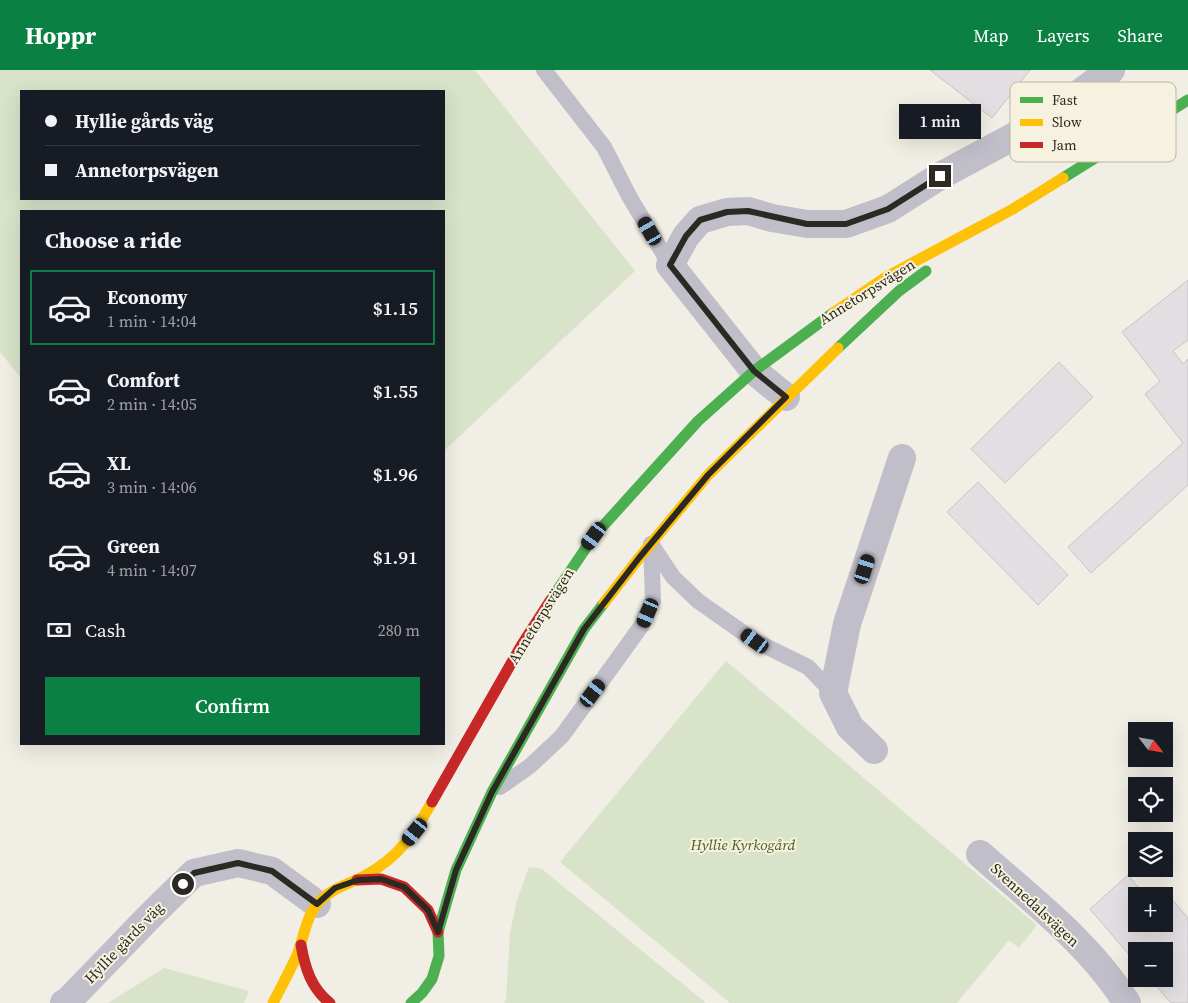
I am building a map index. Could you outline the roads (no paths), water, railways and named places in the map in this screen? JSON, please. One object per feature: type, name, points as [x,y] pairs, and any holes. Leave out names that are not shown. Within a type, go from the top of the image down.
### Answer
[{"type":"main road","name":"Annetorpsvägen","points":[[1176,107],[1188,100]]},
{"type":"main road","name":"Annetorpsvägen","points":[[273,1003],[301,945],[306,921],[317,904],[335,888],[358,880],[382,866],[399,852],[415,832],[521,646],[575,562],[594,536],[698,421],[754,371],[802,334],[886,277],[1013,209],[1088,162]]},
{"type":"main road","name":"Annetorpsvägen","points":[[422,1000],[432,979],[439,956],[438,932],[456,870],[492,792],[584,629],[708,475],[786,397],[899,291],[1013,209]]},
{"type":"main road","name":"Annetorpsvägen","points":[[358,880],[381,879],[404,887],[428,910],[438,932]]},
{"type":"main road","name":"Annetorpsvägen","points":[[301,945],[305,968],[316,990],[330,1003]]},
{"type":"street","points":[[1095,82],[1111,70]]},
{"type":"street","points":[[786,397],[754,371],[670,265],[686,236],[700,220],[727,212],[748,211],[807,224],[846,224],[888,209],[940,176],[1010,138]]},
{"type":"street","points":[[874,750],[850,727],[834,693],[847,624],[902,458]]},
{"type":"street","name":"Svennedalsvägen","points":[[980,854],[1068,932],[1118,988],[1127,1003]]},
{"type":"street","name":"Hyllie gårds väg","points":[[64,1003],[194,873],[238,863],[272,871],[317,904]]},
{"type":"lane","points":[[544,70],[604,147],[670,265]]},
{"type":"lane","points":[[651,544],[672,577],[698,601],[755,641],[808,667],[834,693]]},
{"type":"lane","points":[[492,792],[530,766],[562,736],[642,625],[653,600],[651,544]]},
{"type":"park label","name":"Hyllie Kyrkogård","points":[[743,845]]}]
